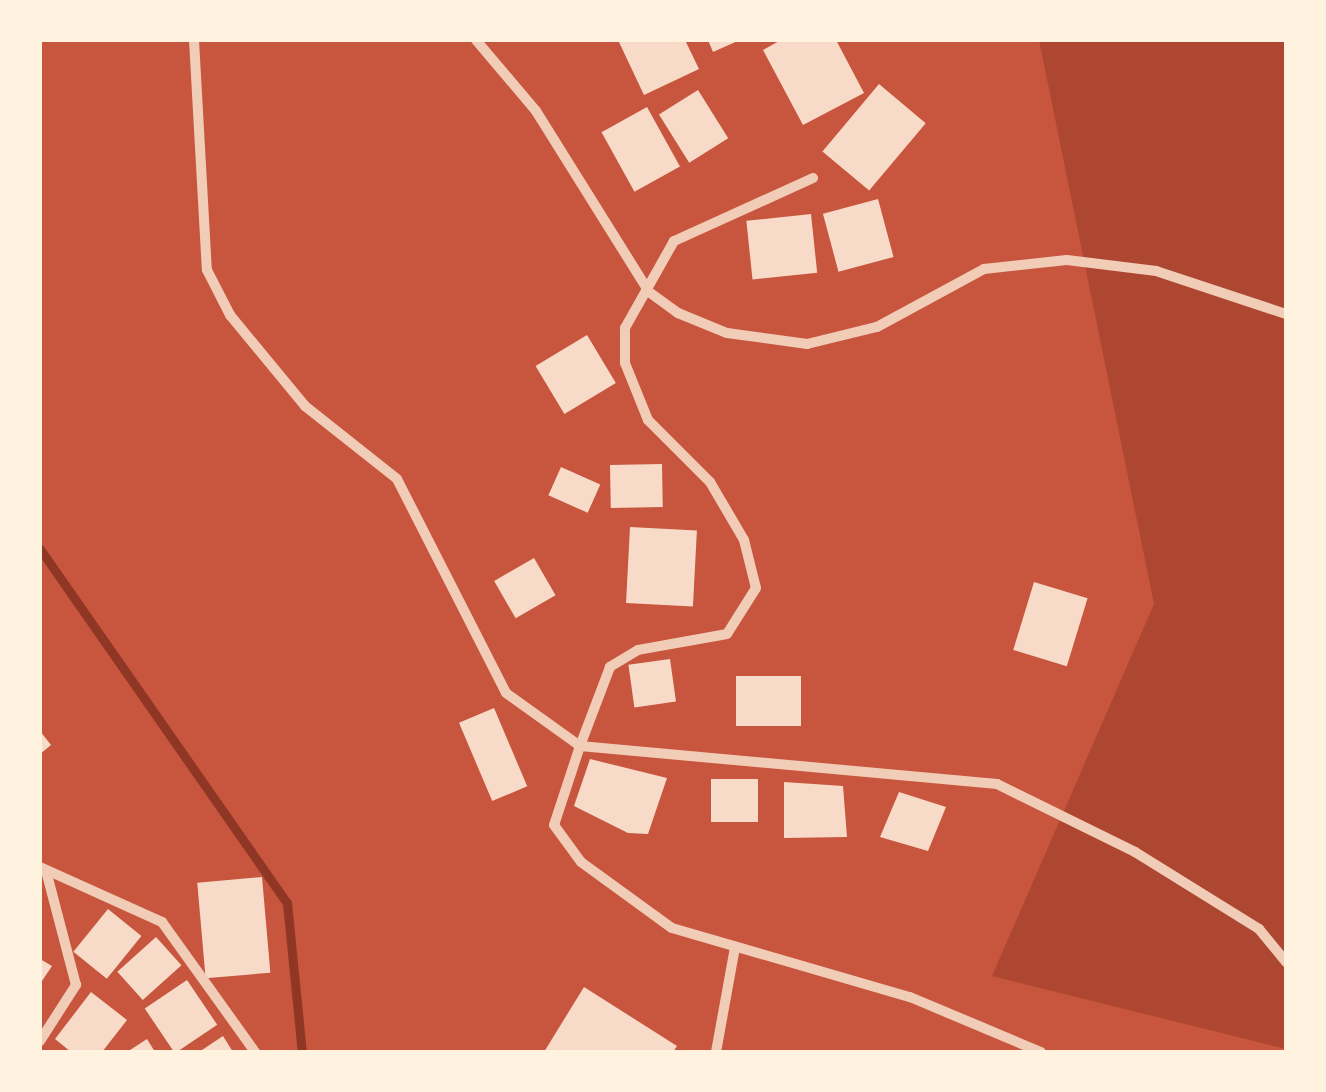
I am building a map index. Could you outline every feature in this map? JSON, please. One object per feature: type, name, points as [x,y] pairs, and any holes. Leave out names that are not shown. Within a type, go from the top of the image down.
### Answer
[{"type":"street","points":[[194,40],[208,270],[230,314],[305,406],[397,479],[506,692],[580,746],[997,784],[1135,852],[1259,930],[1286,962]]},
{"type":"street","points":[[476,40],[536,111],[650,292],[678,313],[727,334],[807,344],[877,327],[984,270],[1067,260],[1156,271],[1286,314]]},
{"type":"street","points":[[813,178],[674,242],[650,292],[625,328],[630,378],[648,420],[710,482],[744,540],[756,588],[727,634],[638,650],[610,666],[554,825],[581,862],[672,928],[910,997],[1040,1052]]},
{"type":"street","points":[[40,1042],[76,984],[43,869]]},
{"type":"street","points":[[43,869],[162,922],[254,1052]]},
{"type":"street","points":[[716,1052],[735,947]]},
{"type":"shaded area","points":[[1039,40],[1286,40],[1286,1049],[992,976],[1154,604]]},
{"type":"building","points":[[618,40],[685,40],[699,69],[644,95]]},
{"type":"building","points":[[708,40],[740,40],[713,52]]},
{"type":"building","points":[[781,40],[836,40],[864,93],[803,125],[763,50]]},
{"type":"building","points":[[879,84],[926,123],[869,191],[822,151]]},
{"type":"building","points":[[698,90],[728,138],[689,163],[659,114]]},
{"type":"building","points":[[647,107],[680,166],[634,192],[602,132]]},
{"type":"building","points":[[878,199],[894,257],[838,272],[823,214]]},
{"type":"building","points":[[811,214],[817,273],[753,279],[746,221]]},
{"type":"building","points":[[587,335],[616,383],[564,414],[536,366]]},
{"type":"building","points":[[662,464],[663,507],[611,508],[610,465]]},
{"type":"building","points":[[561,467],[600,484],[588,513],[548,495]]},
{"type":"building","points":[[630,527],[697,531],[693,606],[626,603]]},
{"type":"building","points":[[534,558],[556,595],[516,618],[494,581]]},
{"type":"building","points":[[1034,582],[1088,598],[1067,666],[1013,650]]},
{"type":"building","points":[[670,659],[676,702],[634,707],[628,665]]},
{"type":"building","points":[[736,676],[801,676],[801,726],[736,726]]},
{"type":"building","points":[[494,708],[527,786],[492,801],[459,723]]},
{"type":"building","points":[[40,731],[51,745],[40,754]]},
{"type":"building","points":[[590,759],[667,778],[648,834],[628,833],[574,806]]},
{"type":"building","points":[[711,779],[758,779],[758,822],[711,822]]},
{"type":"building","points":[[784,782],[843,786],[847,837],[784,838]]},
{"type":"building","points":[[899,792],[946,807],[928,851],[880,837]]},
{"type":"building","points":[[262,877],[270,973],[206,978],[197,883]]},
{"type":"building","points":[[108,909],[141,936],[107,979],[73,952]]},
{"type":"building","points":[[156,937],[181,965],[143,1000],[117,972]]},
{"type":"building","points":[[40,959],[52,966],[40,984]]},
{"type":"building","points":[[187,980],[217,1025],[174,1052],[145,1009]]},
{"type":"building","points":[[584,987],[677,1046],[673,1052],[544,1052]]},
{"type":"building","points":[[91,992],[127,1020],[102,1052],[71,1052],[55,1039]]},
{"type":"building","points":[[223,1036],[233,1052],[199,1052]]},
{"type":"building","points":[[147,1039],[155,1052],[127,1052]]},
{"type":"waterway","points":[[40,549],[287,903],[302,1052]]}]
